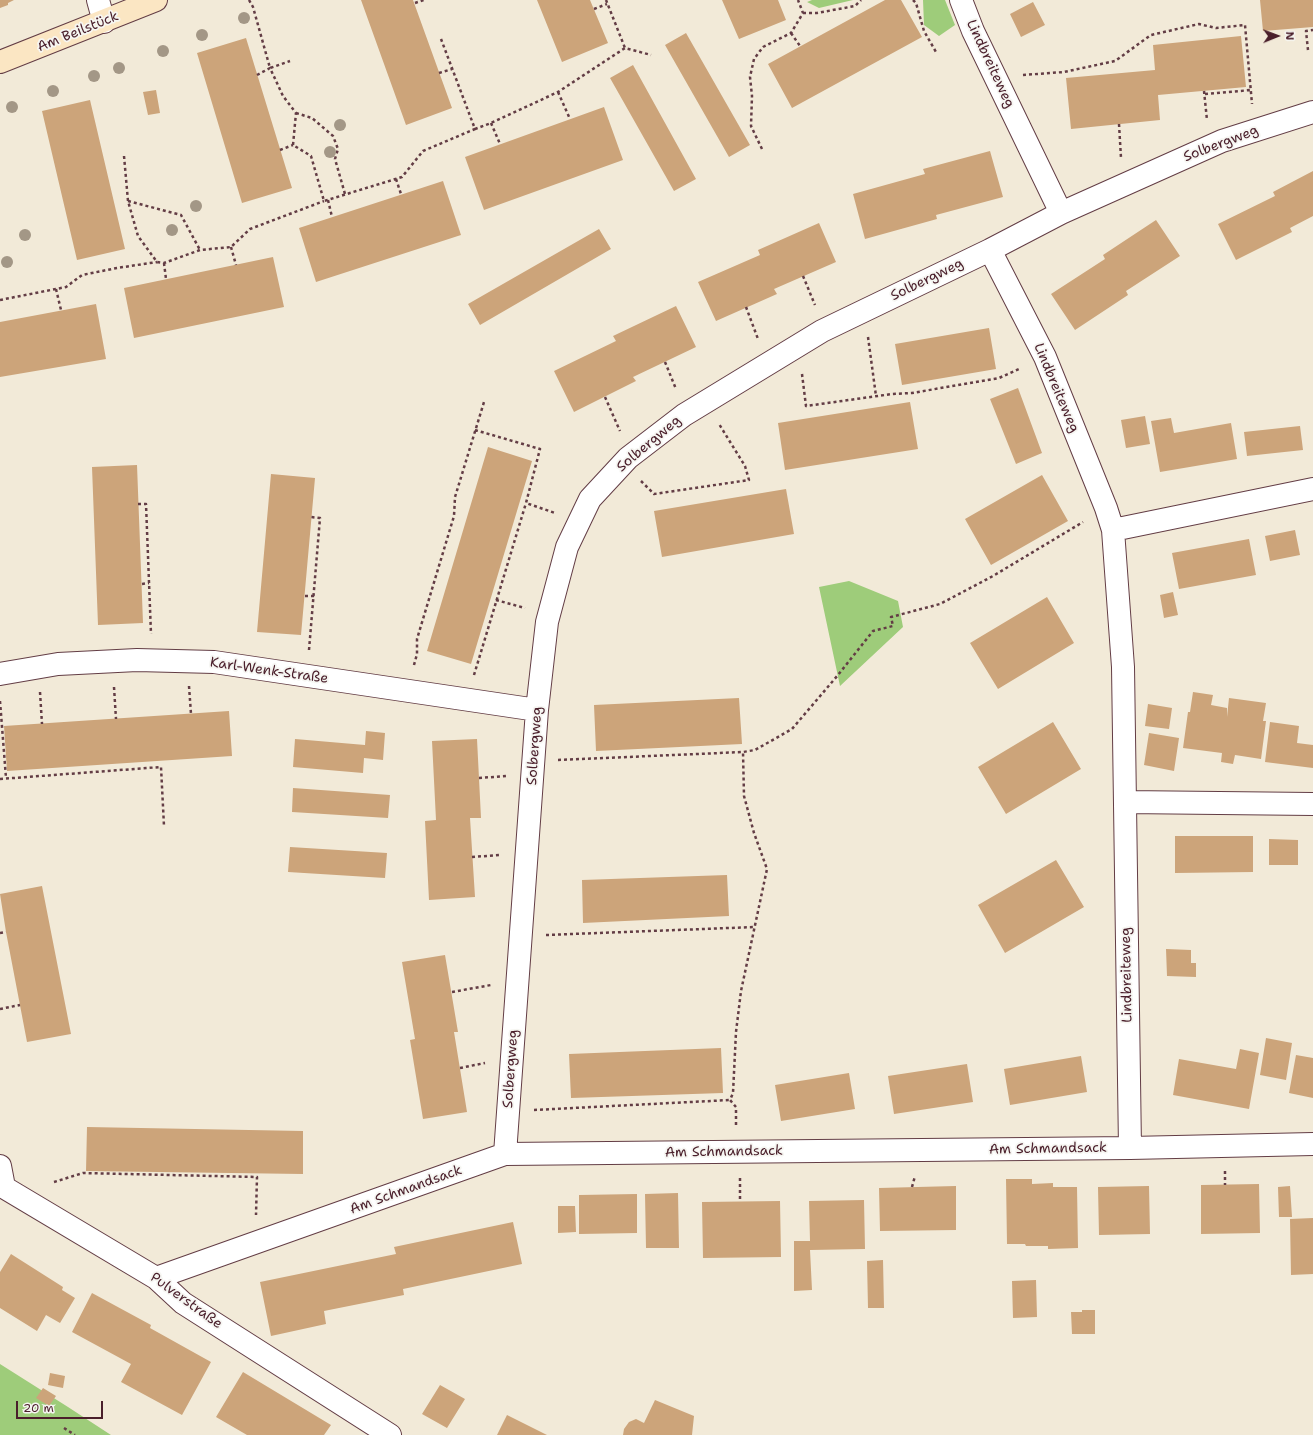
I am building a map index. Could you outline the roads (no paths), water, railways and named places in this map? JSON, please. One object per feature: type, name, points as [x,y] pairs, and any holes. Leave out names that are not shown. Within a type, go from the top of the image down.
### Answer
[{"type":"main road","name":"Am Beilstück","points":[[0,62],[104,22],[156,0]]},
{"type":"street","points":[[98,0],[104,22]]},
{"type":"street","name":"Lindbreiteweg","points":[[961,0],[974,31],[1061,213]]},
{"type":"street","name":"Solbergweg","points":[[505,1154],[537,710],[547,622],[567,547],[590,499],[628,458],[684,415],[822,331],[990,250],[1061,213],[1222,141],[1313,112]]},
{"type":"street","name":"Lindbreiteweg","points":[[990,250],[1045,358],[1106,508],[1113,530],[1123,667],[1130,1148]]},
{"type":"street","points":[[1113,530],[1313,489]]},
{"type":"street","name":"Karl-Wenk-Straße","points":[[0,674],[58,664],[137,660],[214,662],[537,710]]},
{"type":"street","points":[[1125,802],[1313,804]]},
{"type":"street","name":"Am Schmandsack","points":[[156,1278],[505,1154],[738,1162],[1130,1148],[1313,1144]]},
{"type":"street","name":"Pulverstraße","points":[[1,1179],[156,1278],[184,1303],[390,1435]]}]
